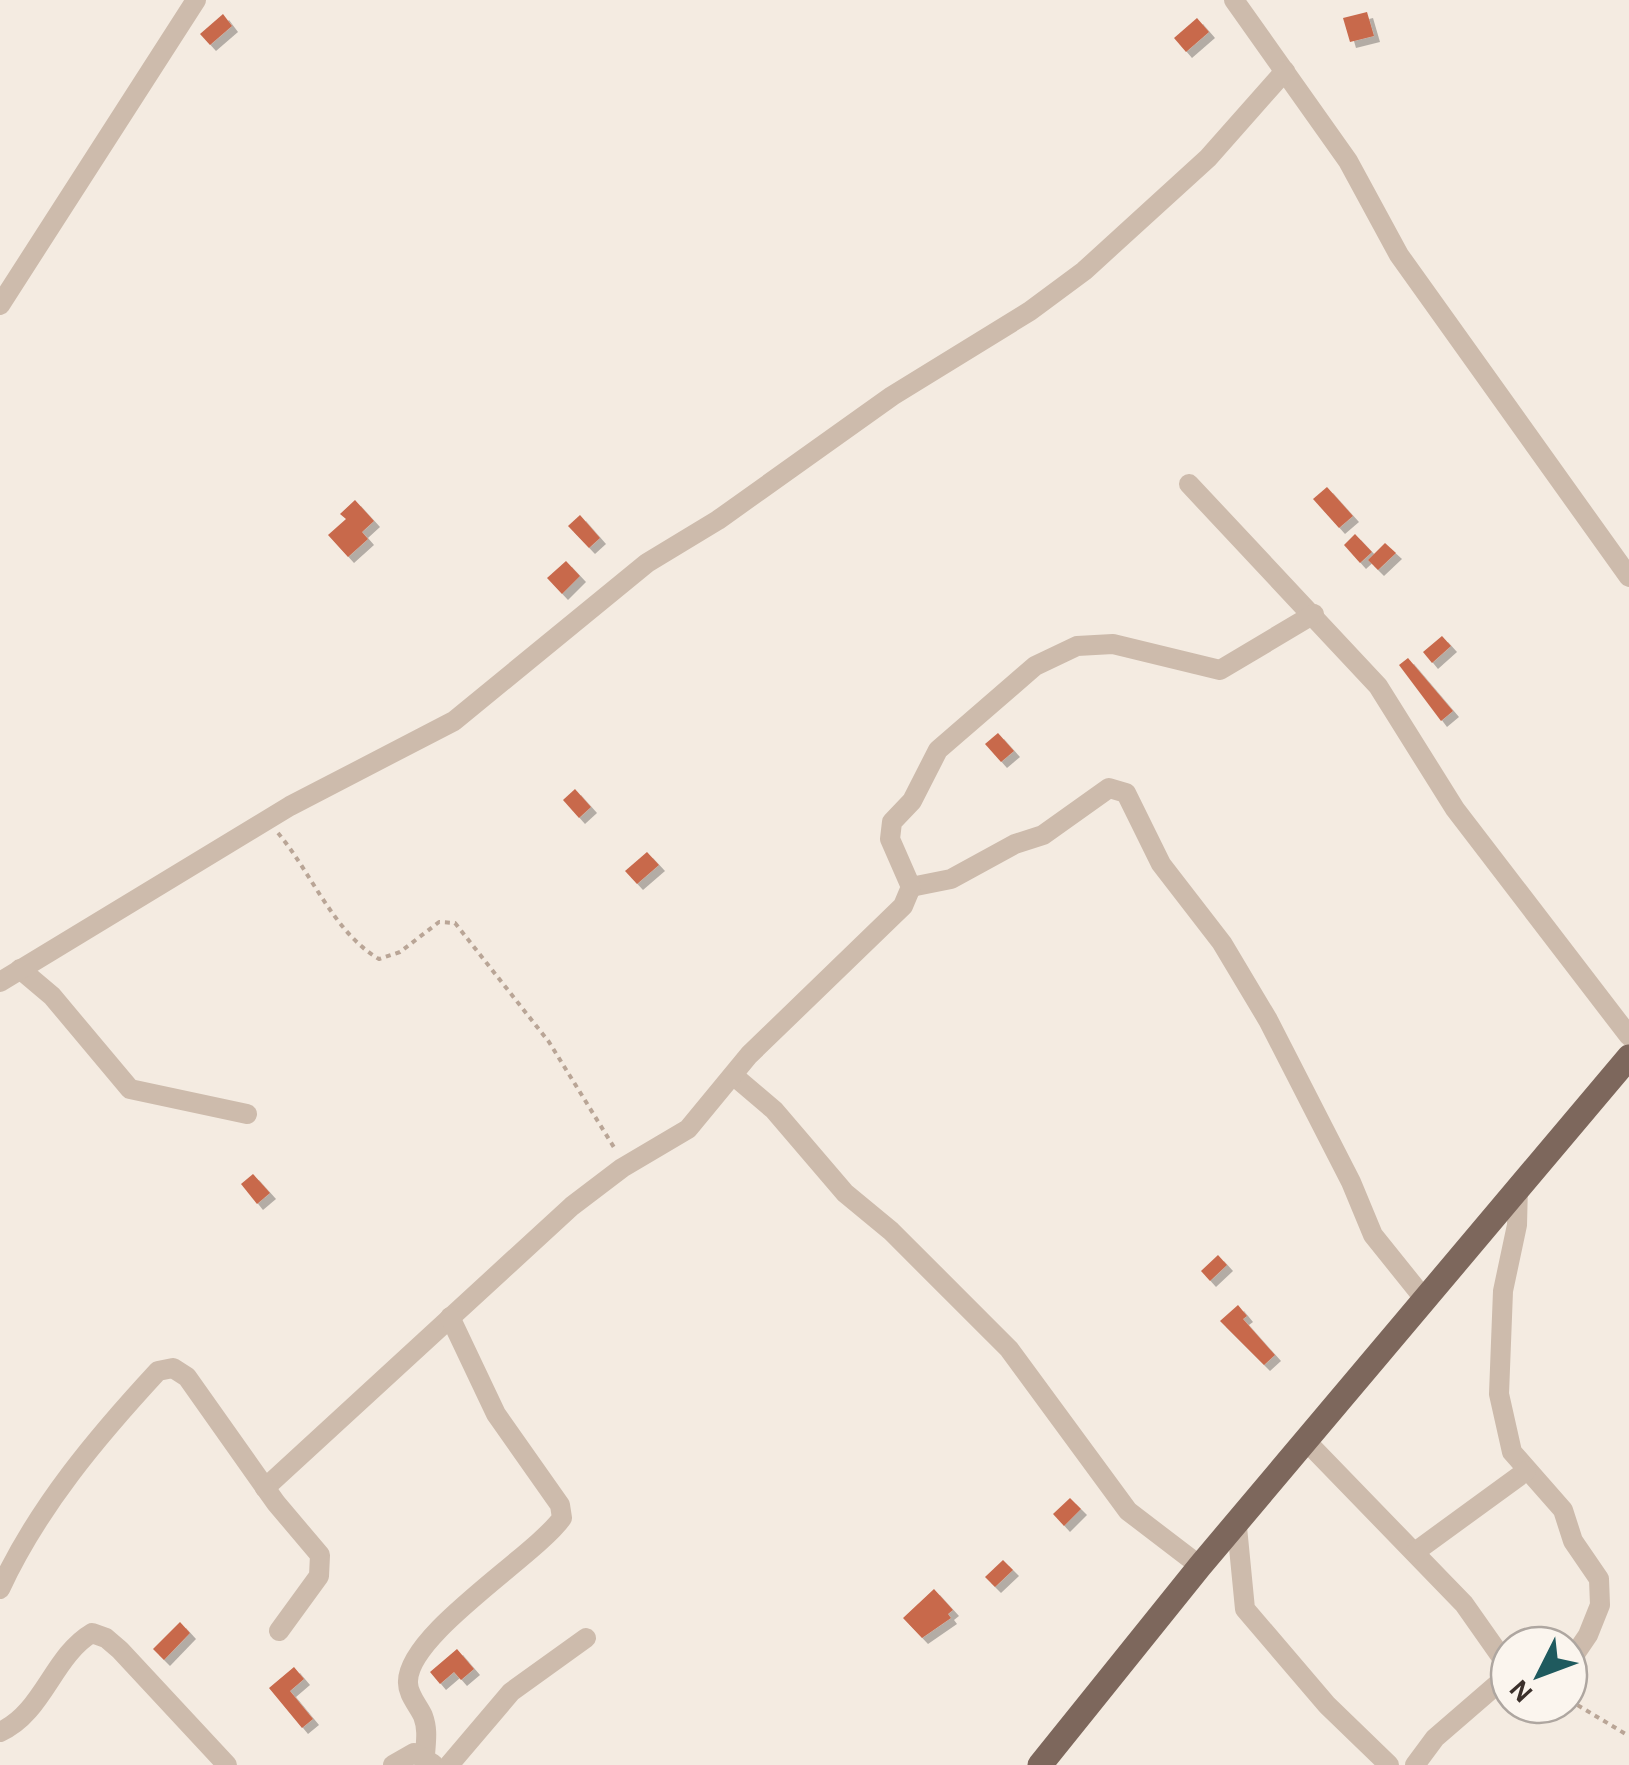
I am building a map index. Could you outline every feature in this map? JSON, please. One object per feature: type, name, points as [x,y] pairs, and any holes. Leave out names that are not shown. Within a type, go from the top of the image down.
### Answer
[{"type":"main road","points":[[1040,1765],[1200,1566],[1237,1528],[1518,1185],[1629,1057]]},
{"type":"street","points":[[0,305],[196,0]]},
{"type":"street","points":[[1234,0],[1348,160],[1399,255],[1629,576]]},
{"type":"street","points":[[0,982],[267,820],[454,721],[647,563],[718,520],[892,396],[1030,310],[1084,271],[1208,158],[1285,70]]},
{"type":"street","points":[[1189,484],[1378,686],[1455,809],[1629,1036]]},
{"type":"street","points":[[265,1488],[572,1206],[622,1168],[688,1129],[818,985],[903,906],[911,887],[890,839],[892,822],[912,800],[938,750],[1034,666],[1076,646],[1113,644],[1220,670],[1314,614]]},
{"type":"street","points":[[911,887],[966,874],[1000,851],[1054,828],[1109,788],[1126,793],[1161,864],[1222,943],[1268,1020],[1351,1182],[1373,1235],[1426,1301]]},
{"type":"street","points":[[20,969],[52,996],[130,1088],[247,1114]]},
{"type":"street","points":[[734,1076],[774,1110],[846,1193],[891,1231],[1009,1349],[1128,1510],[1200,1566]]},
{"type":"street","points":[[1518,1185],[1498,1356],[1499,1394],[1512,1452],[1563,1510],[1573,1541],[1602,1589],[1589,1632]]},
{"type":"street","points":[[393,1765],[414,1753],[430,1760],[427,1729],[409,1690],[410,1669],[476,1591],[552,1532],[562,1518],[560,1506],[496,1414],[450,1317]]},
{"type":"street","points":[[0,1590],[16,1556],[84,1455],[165,1368],[187,1377],[265,1488],[320,1555],[322,1567],[280,1631]]},
{"type":"street","points":[[1306,1441],[1464,1604],[1489,1643]]},
{"type":"street","points":[[1415,1552],[1526,1471]]},
{"type":"street","points":[[1237,1528],[1246,1610],[1327,1704],[1389,1765]]},
{"type":"street","points":[[0,1732],[19,1719],[73,1648],[92,1633],[106,1638],[133,1663],[227,1765]]},
{"type":"street","points":[[450,1765],[511,1692],[586,1638]]},
{"type":"street","points":[[1415,1765],[1435,1738],[1489,1691]]},
{"type":"path","points":[[267,820],[303,863],[344,927],[379,959],[400,952],[438,922],[454,923],[548,1042],[606,1129],[622,1168]]},
{"type":"path","points":[[1589,1712],[1629,1736]]},
{"type":"building","points":[[1367,12],[1374,36],[1350,42],[1343,18]]},
{"type":"building","points":[[223,14],[232,26],[210,45],[200,34]]},
{"type":"building","points":[[1197,18],[1209,32],[1186,52],[1174,38]]},
{"type":"building","points":[[1327,487],[1353,516],[1339,528],[1313,499]]},
{"type":"building","points":[[355,500],[374,521],[362,532],[368,539],[348,557],[328,535],[346,519],[340,514]]},
{"type":"building","points":[[580,515],[600,538],[589,548],[568,526]]},
{"type":"building","points":[[1355,534],[1372,552],[1360,563],[1344,545]]},
{"type":"building","points":[[1385,543],[1396,553],[1378,570],[1368,560]]},
{"type":"building","points":[[566,561],[580,576],[562,594],[547,578]]},
{"type":"building","points":[[1442,636],[1451,646],[1432,663],[1423,652]]},
{"type":"building","points":[[1408,658],[1453,711],[1441,721],[1399,665]]},
{"type":"building","points":[[998,733],[1014,751],[1001,762],[985,744]]},
{"type":"building","points":[[575,789],[591,807],[579,818],[563,800]]},
{"type":"building","points":[[647,852],[659,865],[637,884],[625,871]]},
{"type":"building","points":[[253,1174],[270,1193],[257,1204],[241,1184]]},
{"type":"building","points":[[1218,1255],[1227,1265],[1210,1281],[1201,1271]]},
{"type":"building","points":[[1238,1305],[1247,1316],[1243,1319],[1275,1355],[1264,1365],[1220,1321]]},
{"type":"building","points":[[1070,1498],[1081,1509],[1064,1526],[1053,1514]]},
{"type":"building","points":[[1003,1560],[1013,1570],[995,1587],[985,1577]]},
{"type":"building","points":[[934,1589],[953,1610],[948,1614],[951,1618],[922,1638],[903,1618]]},
{"type":"building","points":[[180,1622],[190,1633],[164,1660],[153,1649]]},
{"type":"building","points":[[457,1649],[474,1669],[461,1680],[454,1672],[440,1684],[430,1672]]},
{"type":"building","points":[[294,1667],[304,1679],[290,1691],[313,1719],[302,1728],[269,1688]]}]
